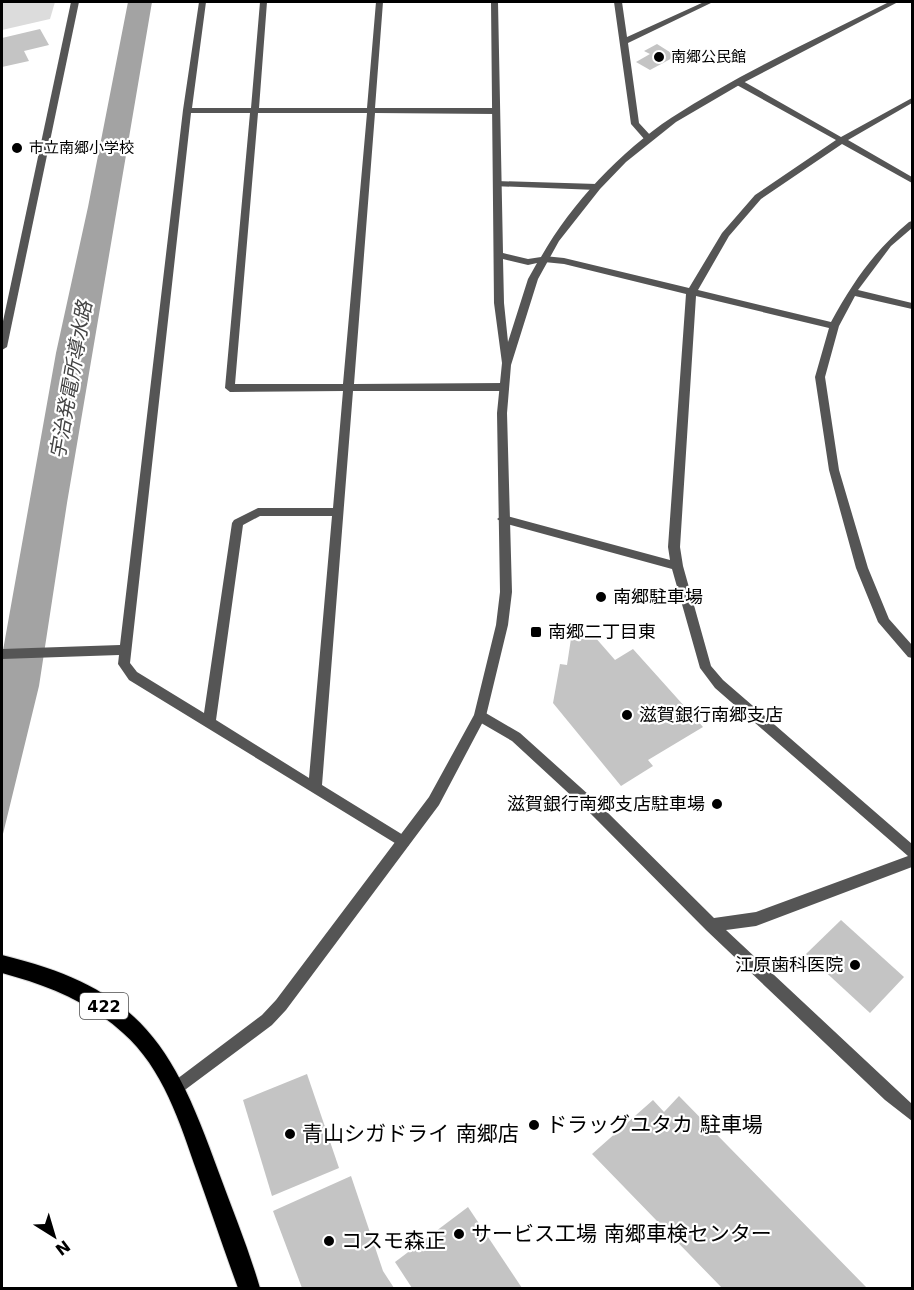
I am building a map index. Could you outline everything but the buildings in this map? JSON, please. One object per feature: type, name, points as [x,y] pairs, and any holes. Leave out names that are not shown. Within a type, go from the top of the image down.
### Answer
[{"type":"highway","name":"422","points":[[2,964],[59,982],[102,1005],[125,1022],[155,1053],[191,1124],[249,1288]]},
{"type":"street","points":[[2,347],[75,2]]},
{"type":"street","points":[[202,2],[187,110],[124,664],[133,676],[403,842]]},
{"type":"street","points":[[264,2],[230,388],[504,387]]},
{"type":"street","points":[[315,788],[380,2]]},
{"type":"street","points":[[174,1090],[267,1020],[281,1005],[434,801],[480,716],[498,645],[506,592],[503,519],[506,365],[499,303],[494,2]]},
{"type":"street","points":[[618,2],[635,124],[648,138]]},
{"type":"street","points":[[623,42],[710,2]]},
{"type":"street","points":[[506,365],[527,296],[544,259],[565,226],[597,187],[648,138],[683,113],[738,82],[894,2]]},
{"type":"street","points":[[738,82],[912,180]]},
{"type":"street","points":[[912,100],[842,140],[758,197],[725,236],[691,293],[674,547],[677,566],[706,668],[719,684],[912,852]]},
{"type":"street","points":[[187,110],[495,111]]},
{"type":"street","points":[[496,184],[597,187]]},
{"type":"street","points":[[912,224],[888,244],[852,292],[834,326],[820,376],[834,470],[862,568],[884,621],[912,653]]},
{"type":"street","points":[[498,255],[528,262],[544,259],[564,261],[834,326]]},
{"type":"street","points":[[852,292],[912,306]]},
{"type":"street","points":[[209,723],[238,524],[258,512],[337,512]]},
{"type":"street","points":[[503,519],[677,566]]},
{"type":"street","points":[[2,654],[124,650]]},
{"type":"street","points":[[480,716],[516,736],[594,808],[711,925],[890,1095],[912,1113]]},
{"type":"street","points":[[711,925],[756,919],[912,861]]},
{"type":"shaded area","points":[[2,2],[55,2],[50,19],[2,30]]},
{"type":"water","name":"宇治発電所導水路","points":[[128,2],[152,2],[67,503],[39,686],[2,838],[2,656],[56,353],[88,207]]},
{"type":"place","name":"南郷公民館","points":[[659,57]]},
{"type":"place","name":"市立南郷小学校","points":[[17,148]]},
{"type":"place","name":"南郷駐車場","points":[[601,597]]},
{"type":"place","name":"南郷二丁目東","points":[[536,632]]},
{"type":"place","name":"滋賀銀行南郷支店","points":[[627,715]]},
{"type":"place","name":"滋賀銀行南郷支店駐車場","points":[[717,804]]},
{"type":"place","name":"江原歯科医院","points":[[855,965]]},
{"type":"place","name":"ドラッグユタカ 駐車場","points":[[534,1125]]},
{"type":"place","name":"青山シガドライ 南郷店","points":[[290,1134]]},
{"type":"place","name":"サービス工場 南郷車検センター","points":[[459,1234]]},
{"type":"place","name":"コスモ森正","points":[[329,1241]]}]
